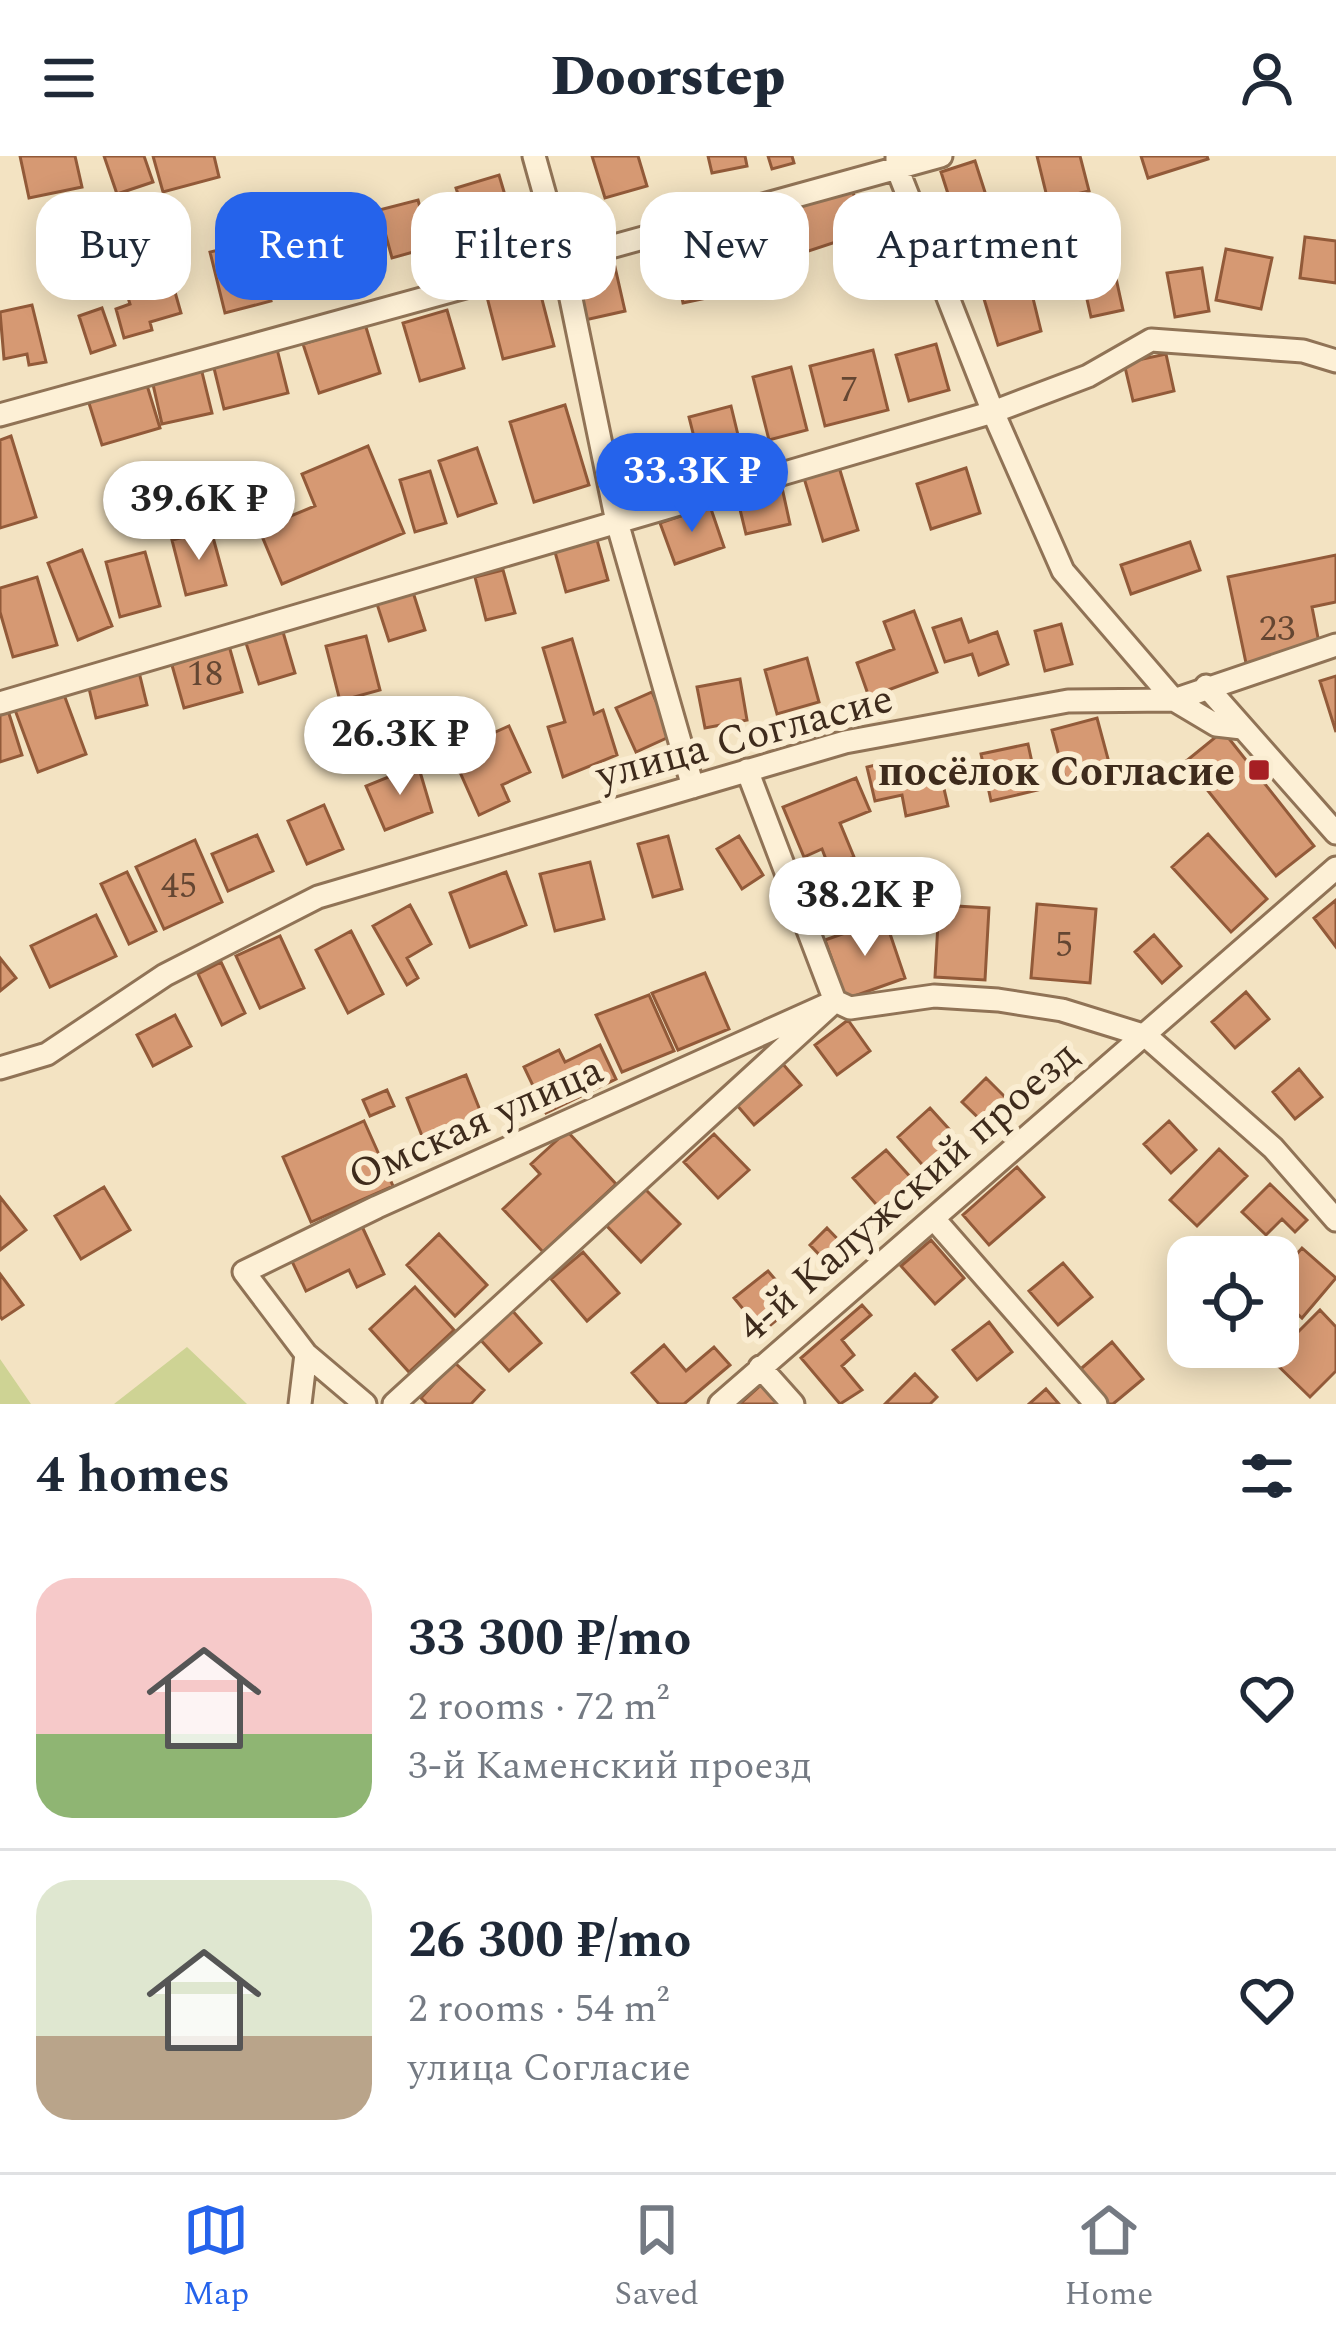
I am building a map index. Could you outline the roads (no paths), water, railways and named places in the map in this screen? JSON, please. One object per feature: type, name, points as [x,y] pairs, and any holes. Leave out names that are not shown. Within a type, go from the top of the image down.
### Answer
[{"type":"street","points":[[534,156],[544,192]]},
{"type":"street","points":[[616,244],[897,162],[941,156]]},
{"type":"street","points":[[897,162],[993,412],[1063,571],[1174,700],[1216,725],[1242,728]]},
{"type":"street","points":[[0,415],[418,300]]},
{"type":"street","points":[[571,300],[617,522],[693,787]]},
{"type":"street","points":[[0,703],[993,412],[1088,376],[1151,340],[1303,351],[1336,361]]},
{"type":"street","name":"улица Согласие","points":[[0,1068],[47,1054],[165,975],[318,897],[845,742],[1067,701],[1174,700],[1336,645]]},
{"type":"street","points":[[1206,686],[1336,833]]},
{"type":"street","points":[[394,1404],[835,1001],[747,770]]},
{"type":"street","name":"4-й Калужский проезд","points":[[720,1404],[1336,868]]},
{"type":"street","name":"Омская улица","points":[[365,1404],[306,1354],[244,1272],[376,1207],[835,1001],[850,1008],[934,996],[998,1000],[1062,1010],[1146,1036]]},
{"type":"street","points":[[1146,1036],[1273,1148],[1336,1220]]},
{"type":"street","points":[[934,1220],[1096,1404]]},
{"type":"street","points":[[300,1404],[306,1354]]},
{"type":"street","points":[[760,1367],[793,1404]]},
{"type":"place","name":"посёлок Согласие","points":[[1259,770]]}]
